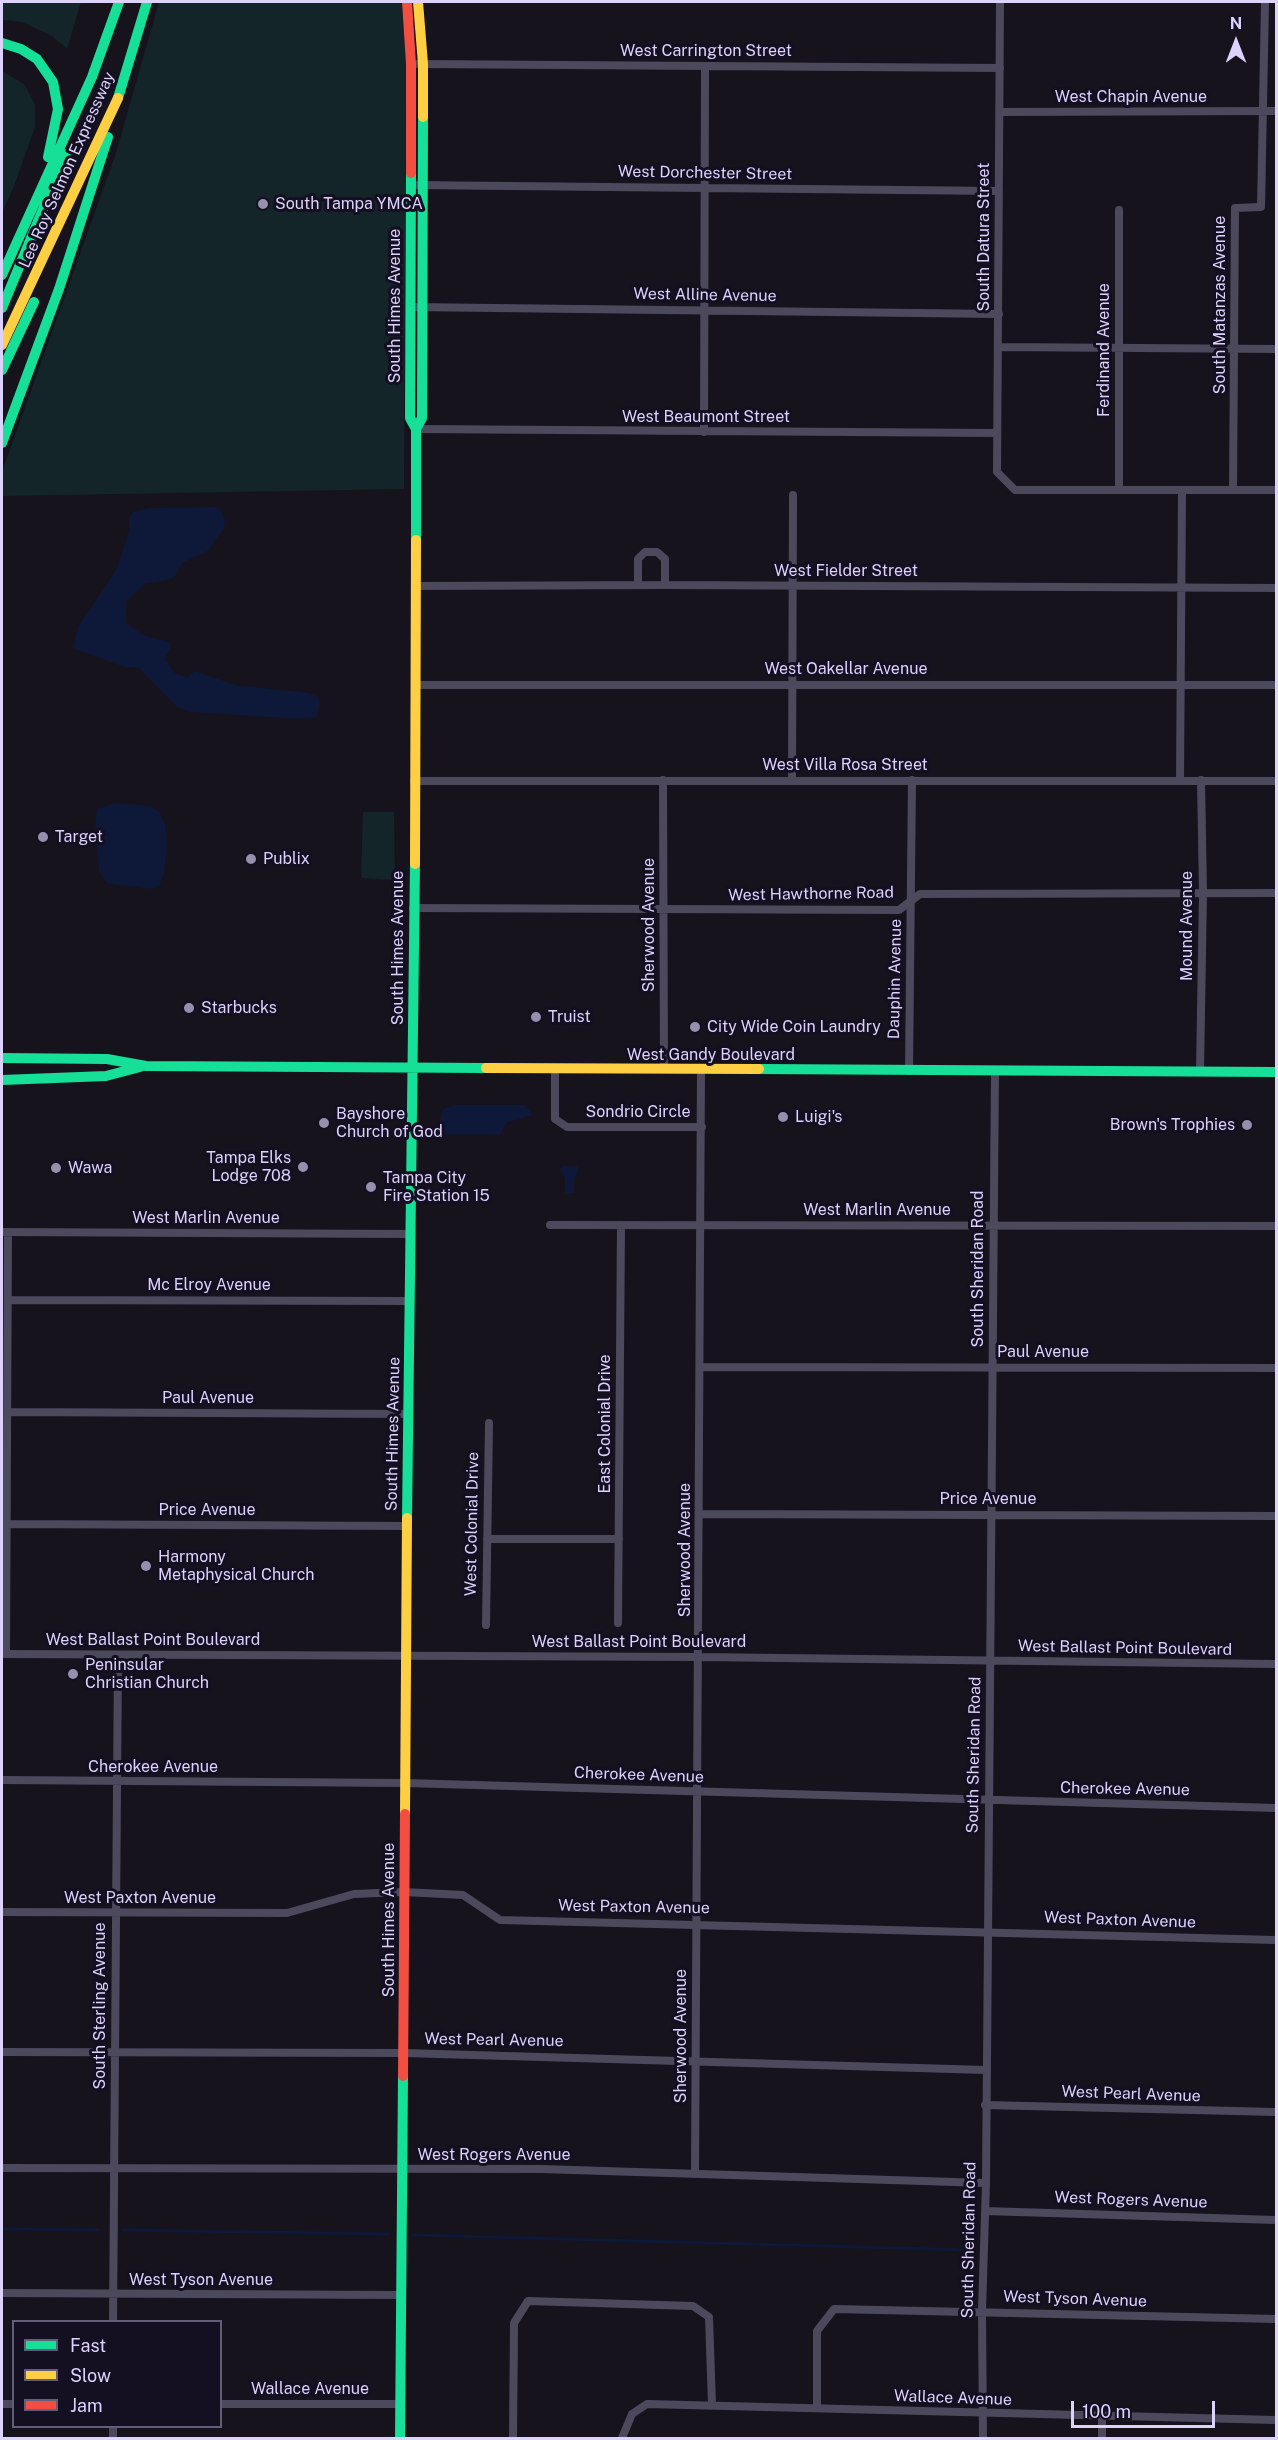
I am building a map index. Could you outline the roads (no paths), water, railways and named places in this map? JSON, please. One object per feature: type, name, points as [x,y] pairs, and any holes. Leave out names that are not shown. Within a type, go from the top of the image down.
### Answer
[{"type":"main road","name":"Lee Roy Selmon Expressway","points":[[2,275],[92,77],[119,2]]},
{"type":"main road","name":"Lee Roy Selmon Expressway","points":[[2,345],[44,260],[122,89],[147,2]]},
{"type":"main road","name":"South Himes Avenue","points":[[407,2],[411,64],[411,185],[416,307]]},
{"type":"main road","name":"South Himes Avenue","points":[[400,2439],[409,1301],[414,1068],[416,429],[410,418],[423,185],[423,64],[418,2]]},
{"type":"main road","points":[[2,43],[21,49],[37,59],[49,75],[58,100],[50,150],[26,218]]},
{"type":"main road","points":[[2,308],[51,194],[92,77]]},
{"type":"main road","points":[[2,370],[53,259],[122,89]]},
{"type":"main road","points":[[2,443],[36,355],[78,234],[122,89]]},
{"type":"main road","points":[[411,136],[423,136]]},
{"type":"main road","name":"West Gandy Boulevard","points":[[2,1058],[107,1059],[146,1066],[1276,1072]]},
{"type":"main road","name":"West Gandy Boulevard","points":[[2,1080],[106,1076],[146,1066]]},
{"type":"street","name":"South Datura Street","points":[[1000,2],[997,472],[1015,490],[1119,490]]},
{"type":"street","name":"South Matanzas Avenue","points":[[1233,490],[1235,208],[1261,207],[1265,2]]},
{"type":"street","name":"West Carrington Street","points":[[411,64],[1000,68]]},
{"type":"street","points":[[704,432],[705,66]]},
{"type":"street","name":"West Chapin Avenue","points":[[1000,112],[1276,111]]},
{"type":"street","name":"West Dorchester Street","points":[[411,185],[999,191]]},
{"type":"street","name":"Ferdinand Avenue","points":[[1119,210],[1119,490]]},
{"type":"street","name":"West Alline Avenue","points":[[416,307],[999,314]]},
{"type":"street","points":[[999,347],[1276,349]]},
{"type":"street","name":"West Beaumont Street","points":[[416,429],[996,433]]},
{"type":"street","points":[[1119,490],[1276,490]]},
{"type":"street","points":[[1180,780],[1182,490]]},
{"type":"street","points":[[792,780],[793,495]]},
{"type":"street","points":[[638,585],[638,559],[645,552],[657,552],[665,559],[665,585]]},
{"type":"street","name":"West Fielder Street","points":[[415,586],[1276,588]]},
{"type":"street","name":"West Oakellar Avenue","points":[[415,684],[1276,685]]},
{"type":"street","name":"Sherwood Avenue","points":[[663,780],[664,1069]]},
{"type":"street","name":"Dauphin Avenue","points":[[909,1071],[912,780]]},
{"type":"street","name":"Mound Avenue","points":[[1200,1071],[1203,892],[1201,780]]},
{"type":"street","name":"West Villa Rosa Street","points":[[414,781],[1276,781]]},
{"type":"street","name":"West Hawthorne Road","points":[[413,908],[899,910],[920,894],[1276,892]]},
{"type":"street","name":"Sondrio Circle","points":[[555,1069],[555,1119],[567,1127],[702,1127]]},
{"type":"street","name":"Sherwood Avenue","points":[[695,2174],[702,1367],[701,1070]]},
{"type":"street","name":"South Sheridan Road","points":[[984,2439],[982,2311],[986,2183],[995,1071]]},
{"type":"street","name":"West Marlin Avenue","points":[[550,1225],[1276,1226]]},
{"type":"street","name":"East Colonial Drive","points":[[618,1623],[621,1225]]},
{"type":"street","points":[[4,1654],[9,1300],[5,1232]]},
{"type":"street","name":"West Marlin Avenue","points":[[5,1232],[410,1234]]},
{"type":"street","name":"Mc Elroy Avenue","points":[[9,1300],[409,1301]]},
{"type":"street","name":"Paul Avenue","points":[[702,1367],[1276,1368]]},
{"type":"street","name":"Paul Avenue","points":[[8,1412],[408,1414]]},
{"type":"street","name":"West Colonial Drive","points":[[486,1625],[489,1423]]},
{"type":"street","name":"Price Avenue","points":[[700,1514],[1276,1516]]},
{"type":"street","name":"Price Avenue","points":[[7,1524],[407,1526]]},
{"type":"street","points":[[487,1539],[619,1539]]},
{"type":"street","name":"West Ballast Point Boulevard","points":[[4,1654],[699,1657],[1276,1664]]},
{"type":"street","name":"South Sterling Avenue","points":[[113,2320],[118,1655]]},
{"type":"street","name":"Cherokee Avenue","points":[[2,1780],[405,1783],[1276,1808]]},
{"type":"street","name":"West Paxton Avenue","points":[[2,1912],[287,1913],[354,1894],[404,1892],[463,1895],[500,1920],[697,1923],[1276,1940]]},
{"type":"street","name":"West Pearl Avenue","points":[[2,2052],[404,2053],[986,2070]]},
{"type":"street","name":"West Pearl Avenue","points":[[985,2105],[1276,2112]]},
{"type":"street","name":"West Rogers Avenue","points":[[2,2168],[541,2169],[986,2183]]},
{"type":"street","name":"West Rogers Avenue","points":[[985,2211],[1276,2220]]},
{"type":"street","name":"West Tyson Avenue","points":[[2,2293],[401,2295]]},
{"type":"street","points":[[513,2439],[514,2323],[528,2301],[693,2306],[709,2317],[712,2405]]},
{"type":"street","name":"West Tyson Avenue","points":[[817,2408],[817,2331],[834,2309],[1276,2319]]},
{"type":"street","name":"Wallace Avenue","points":[[222,2404],[400,2404]]},
{"type":"street","name":"Wallace Avenue","points":[[622,2439],[632,2414],[647,2404],[1276,2420]]},
{"type":"street","points":[[1102,2417],[1102,2439]]},
{"type":"water","points":[[214,507],[220,509],[225,520],[224,528],[208,551],[182,563],[175,576],[168,580],[144,584],[126,602],[126,623],[146,636],[169,642],[171,646],[165,659],[176,674],[187,677],[195,671],[236,685],[309,693],[317,696],[320,703],[317,717],[297,719],[191,712],[177,707],[139,668],[124,667],[73,648],[78,627],[116,570],[129,531],[129,518],[133,512],[149,508]]},
{"type":"water","points":[[116,803],[151,806],[160,813],[165,823],[167,844],[164,875],[159,886],[152,889],[107,883],[99,871],[95,825],[97,809]]},
{"type":"water","points":[[455,1105],[525,1105],[533,1115],[506,1123],[500,1135],[445,1134],[438,1129],[443,1109]]},
{"type":"water","points":[[563,1166],[577,1166],[579,1170],[574,1179],[574,1193],[565,1194],[565,1179],[560,1170]]},
{"type":"waterway","points":[[2,2229],[98,2230]]},
{"type":"waterway","points":[[123,2230],[388,2234]]},
{"type":"waterway","points":[[415,2235],[972,2250]]},
{"type":"place","name":"South Tampa YMCA","points":[[263,204]]},
{"type":"place","name":"Target","points":[[43,837]]},
{"type":"place","name":"Publix","points":[[251,859]]},
{"type":"place","name":"Starbucks","points":[[189,1008]]},
{"type":"place","name":"Truist","points":[[536,1017]]},
{"type":"place","name":"City Wide Coin Laundry","points":[[695,1027]]},
{"type":"place","name":"Luigi's","points":[[783,1117]]},
{"type":"place","name":"Bayshore Church of God","points":[[324,1123]]},
{"type":"place","name":"Brown's Trophies","points":[[1247,1125]]},
{"type":"place","name":"Tampa Elks Lodge 708","points":[[303,1167]]},
{"type":"place","name":"Wawa","points":[[56,1168]]},
{"type":"place","name":"Tampa City Fire Station 15","points":[[371,1187]]},
{"type":"place","name":"Harmony Metaphysical Church","points":[[146,1566]]},
{"type":"place","name":"Peninsular Christian Church","points":[[73,1674]]}]
